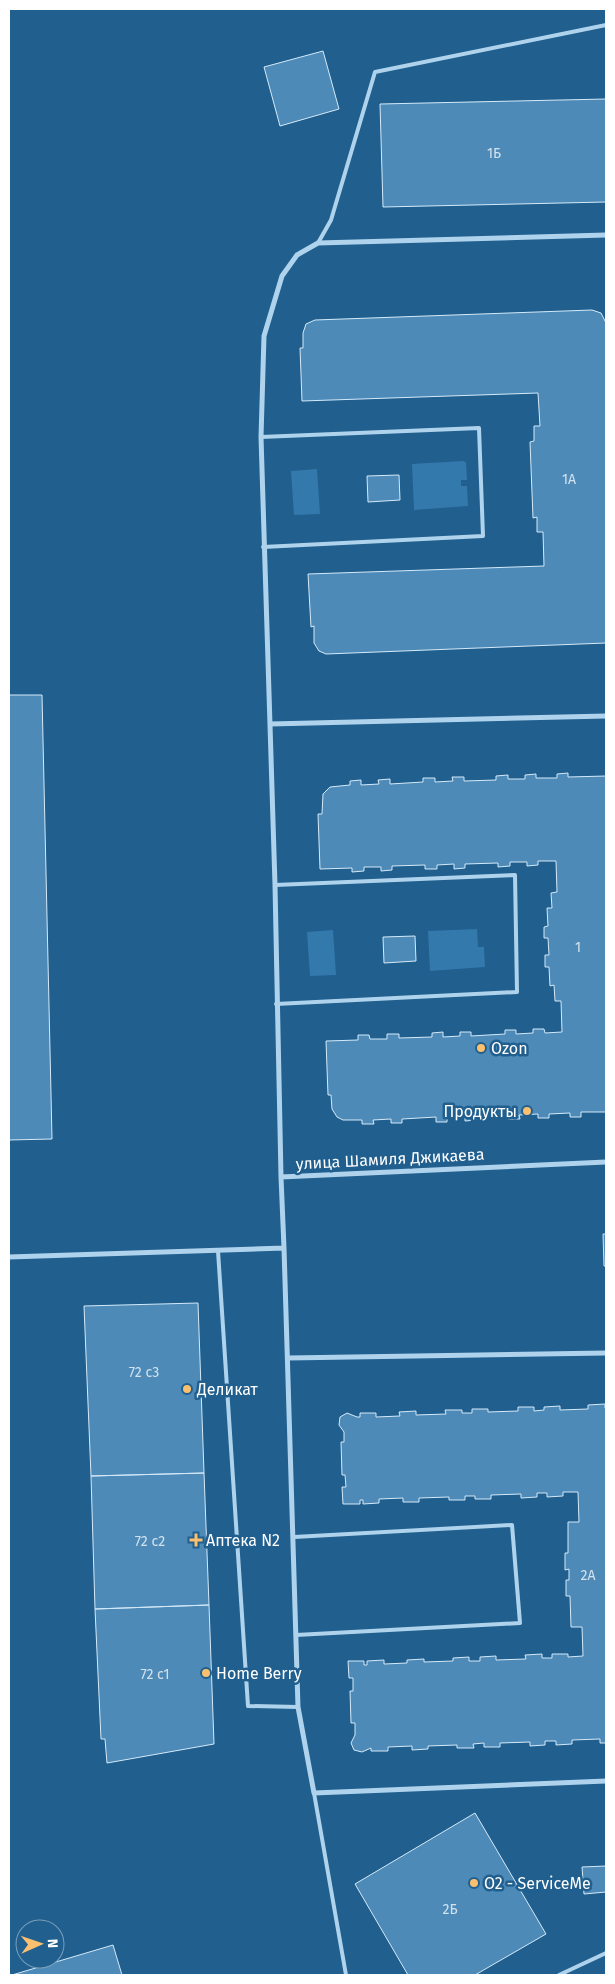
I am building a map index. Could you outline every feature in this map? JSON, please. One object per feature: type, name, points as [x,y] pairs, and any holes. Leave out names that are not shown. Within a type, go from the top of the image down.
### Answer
[{"type":"street","points":[[281,1177],[275,885],[261,437],[264,336],[282,276],[297,255],[318,243],[606,235]]},
{"type":"street","points":[[270,724],[606,716]]},
{"type":"street","name":"улица Шамиля Джикаева","points":[[314,1792],[298,1707],[281,1177],[606,1162]]},
{"type":"street","points":[[9,1258],[284,1248]]},
{"type":"street","points":[[288,1358],[606,1353]]},
{"type":"street","points":[[314,1792],[606,1781]]},
{"type":"lane","points":[[318,243],[331,220],[375,72],[606,25]]},
{"type":"lane","points":[[261,437],[478,428],[483,536],[263,547]]},
{"type":"lane","points":[[275,885],[515,875],[517,992],[276,1004]]},
{"type":"lane","points":[[218,1251],[248,1706],[298,1707]]},
{"type":"lane","points":[[294,1537],[512,1525],[520,1623],[296,1635]]},
{"type":"lane","points":[[314,1792],[346,1975]]},
{"type":"lane","points":[[559,1975],[606,1954]]},
{"type":"shaded area","points":[[466,462],[467,480],[461,480],[461,486],[467,486],[468,506],[414,510],[412,464]]},
{"type":"shaded area","points":[[317,469],[320,514],[294,515],[291,471]]},
{"type":"shaded area","points":[[477,929],[478,947],[484,947],[485,967],[430,971],[428,931]]},
{"type":"shaded area","points":[[333,930],[336,975],[310,976],[307,932]]},
{"type":"building","points":[[323,51],[339,109],[280,126],[264,67]]},
{"type":"building","points":[[606,99],[606,202],[383,207],[380,104]]},
{"type":"building","points":[[592,310],[601,313],[606,323],[606,643],[326,654],[319,651],[314,643],[314,626],[311,627],[308,574],[544,566],[543,532],[537,532],[537,517],[533,518],[530,442],[534,441],[534,426],[540,426],[538,393],[302,401],[300,348],[303,348],[303,333],[306,324],[315,320]]},
{"type":"building","points":[[399,475],[400,500],[368,502],[367,476]]},
{"type":"building","points":[[9,695],[42,695],[52,1139],[9,1140]]},
{"type":"building","points":[[568,773],[568,777],[606,776],[606,1112],[581,1112],[581,1117],[570,1117],[570,1113],[549,1114],[549,1118],[538,1118],[538,1114],[519,1115],[520,1119],[508,1119],[508,1115],[476,1116],[476,1120],[465,1121],[465,1116],[447,1117],[447,1122],[436,1122],[436,1117],[402,1119],[402,1123],[391,1123],[391,1119],[373,1120],[374,1124],[362,1124],[362,1120],[343,1120],[337,1117],[332,1109],[331,1095],[328,1095],[326,1041],[358,1040],[358,1035],[369,1035],[370,1039],[387,1039],[387,1034],[399,1034],[399,1038],[432,1037],[432,1033],[443,1032],[443,1037],[460,1036],[460,1032],[471,1032],[471,1036],[505,1034],[505,1030],[516,1030],[516,1034],[533,1033],[533,1029],[544,1029],[545,1033],[562,1032],[561,1001],[555,1001],[554,985],[550,986],[549,967],[545,967],[545,955],[549,955],[548,938],[544,938],[544,927],[548,926],[547,908],[552,908],[551,893],[557,892],[556,861],[538,861],[538,865],[527,866],[527,862],[510,862],[510,866],[498,867],[498,863],[465,864],[465,868],[454,869],[454,864],[437,865],[437,869],[425,869],[425,865],[392,866],[392,870],[381,871],[381,867],[364,867],[364,871],[352,872],[352,868],[320,869],[318,814],[322,814],[323,794],[330,787],[350,785],[350,781],[361,780],[361,785],[379,784],[378,780],[390,779],[390,784],[423,782],[423,778],[435,778],[435,782],[453,781],[452,777],[464,777],[464,781],[496,780],[496,776],[508,775],[508,779],[525,779],[525,775],[536,774],[536,778],[557,778],[557,774]]},
{"type":"building","points":[[415,936],[416,961],[384,963],[383,937]]},
{"type":"building","points":[[603,1234],[606,1234],[606,1266],[604,1266]]},
{"type":"building","points":[[198,1303],[204,1473],[91,1476],[84,1306]]},
{"type":"building","points":[[605,1404],[606,1743],[600,1743],[600,1739],[572,1740],[572,1744],[556,1745],[556,1741],[545,1741],[545,1745],[530,1746],[530,1742],[500,1743],[500,1747],[484,1747],[484,1743],[473,1744],[474,1748],[457,1748],[457,1745],[428,1746],[428,1749],[412,1750],[412,1746],[388,1747],[388,1751],[371,1751],[371,1748],[362,1752],[354,1750],[351,1743],[355,1735],[355,1723],[351,1723],[350,1691],[353,1691],[353,1678],[349,1678],[348,1661],[364,1661],[364,1665],[367,1665],[367,1661],[384,1660],[384,1664],[407,1663],[407,1660],[424,1659],[424,1662],[453,1661],[453,1658],[469,1657],[469,1661],[480,1661],[480,1657],[496,1656],[496,1660],[526,1659],[525,1655],[542,1654],[542,1658],[552,1658],[552,1654],[568,1654],[568,1657],[583,1656],[582,1627],[571,1627],[570,1596],[566,1596],[566,1580],[569,1580],[569,1569],[565,1570],[565,1553],[568,1553],[568,1522],[579,1522],[578,1492],[563,1492],[563,1496],[547,1497],[547,1493],[537,1493],[537,1497],[521,1498],[521,1494],[491,1495],[491,1499],[475,1499],[475,1496],[465,1496],[465,1500],[449,1500],[449,1497],[419,1498],[419,1502],[403,1502],[403,1498],[379,1499],[379,1503],[363,1504],[363,1500],[360,1500],[360,1504],[343,1504],[342,1487],[346,1487],[345,1475],[342,1475],[341,1442],[344,1442],[344,1432],[339,1425],[340,1417],[347,1413],[360,1417],[360,1413],[376,1413],[376,1417],[400,1416],[399,1412],[416,1411],[416,1415],[446,1414],[445,1410],[462,1410],[462,1413],[472,1413],[472,1409],[488,1409],[488,1412],[518,1411],[518,1407],[534,1407],[534,1411],[544,1410],[544,1407],[560,1406],[560,1410],[588,1409],[588,1405]]},
{"type":"building","points":[[204,1473],[209,1605],[95,1609],[91,1476]]},
{"type":"building","points":[[209,1605],[214,1744],[107,1763],[105,1739],[101,1739],[95,1609]]},
{"type":"building","points":[[475,1813],[546,1934],[475,1975],[408,1975],[355,1884]]},
{"type":"building","points":[[606,1866],[606,1892],[584,1894],[582,1867]]},
{"type":"building","points":[[113,1945],[122,1975],[12,1975],[32,1969],[65,1969],[65,1959]]},
{"type":"place","name":"Ozon","points":[[481,1048]]},
{"type":"place","name":"Продукты","points":[[527,1111]]},
{"type":"place","name":"Деликат","points":[[187,1389]]},
{"type":"place","name":"Аптека N2","points":[[196,1540]]},
{"type":"place","name":"Home Berry","points":[[206,1673]]},
{"type":"place","name":"О2 - ServiceMe","points":[[474,1883]]}]
